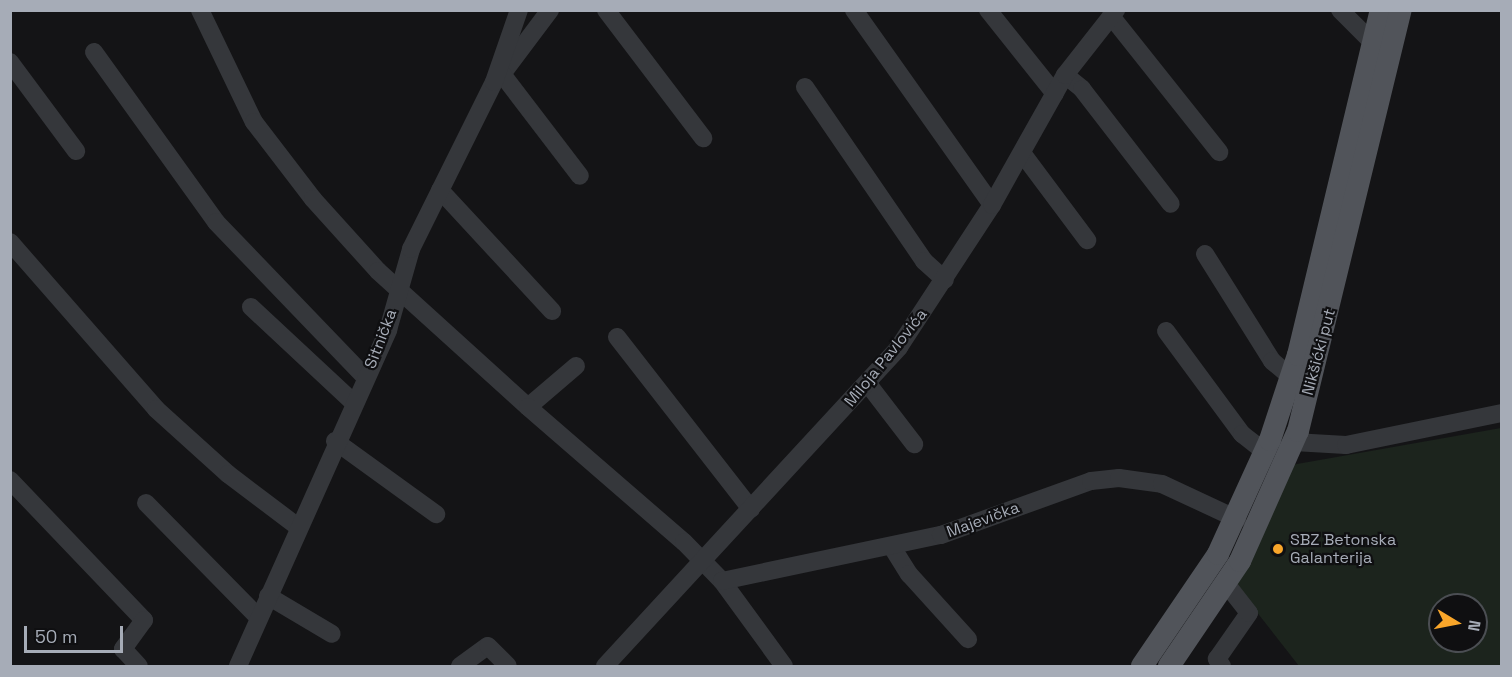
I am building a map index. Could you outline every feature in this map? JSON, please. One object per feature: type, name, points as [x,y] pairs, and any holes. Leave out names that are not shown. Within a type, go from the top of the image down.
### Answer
[{"type":"main road","points":[[1142,666],[1188,604],[1237,519],[1265,452],[1291,377],[1381,10]]},
{"type":"main road","name":"Nikšićki put","points":[[1169,666],[1226,584],[1294,442],[1322,345],[1401,10]]},
{"type":"street","points":[[200,10],[241,98],[274,152],[350,242],[528,407],[703,562],[722,581],[784,666]]},
{"type":"street","name":"Sitnička","points":[[238,666],[334,441],[366,378],[399,287],[440,190],[498,78],[519,10]]},
{"type":"street","points":[[550,10],[498,78],[580,176]]},
{"type":"street","points":[[606,10],[704,138]]},
{"type":"street","points":[[854,10],[992,205]]},
{"type":"street","points":[[988,10],[1055,94]]},
{"type":"street","points":[[1340,10],[1374,43]]},
{"type":"street","points":[[1113,13],[1219,152]]},
{"type":"street","name":"Miloja Pavlovića","points":[[605,666],[868,384],[945,280],[992,205],[1065,75],[1113,13]]},
{"type":"street","points":[[94,51],[216,222],[366,378]]},
{"type":"street","points":[[10,62],[76,151]]},
{"type":"street","points":[[1065,75],[1080,86],[1171,204]]},
{"type":"street","points":[[805,87],[924,261],[945,280]]},
{"type":"street","points":[[1022,153],[1087,240]]},
{"type":"street","points":[[440,190],[552,311]]},
{"type":"street","points":[[10,242],[156,409],[228,474],[298,527]]},
{"type":"street","points":[[1205,254],[1272,361],[1291,377]]},
{"type":"street","points":[[250,307],[354,403]]},
{"type":"street","points":[[1166,331],[1242,434],[1265,452]]},
{"type":"street","points":[[618,337],[751,509]]},
{"type":"street","points":[[528,407],[576,366]]},
{"type":"street","points":[[868,384],[914,444]]},
{"type":"street","points":[[1294,442],[1346,445],[1502,413]]},
{"type":"street","points":[[334,441],[436,514]]},
{"type":"street","name":"Majevička","points":[[722,581],[892,547],[1090,481],[1119,478],[1162,484],[1237,519]]},
{"type":"street","points":[[10,480],[144,620],[123,649],[139,666]]},
{"type":"street","points":[[146,503],[259,618]]},
{"type":"street","points":[[892,547],[909,574],[968,639]]},
{"type":"street","points":[[1217,664],[1249,613],[1226,584]]},
{"type":"street","points":[[268,596],[332,634]]},
{"type":"street","points":[[460,666],[488,646],[508,666]]},
{"type":"shaded area","points":[[1501,428],[1501,666],[1299,666],[1231,579],[1280,467]]},
{"type":"place","name":"SBZ Betonska Galanterija","points":[[1278,549]]}]
